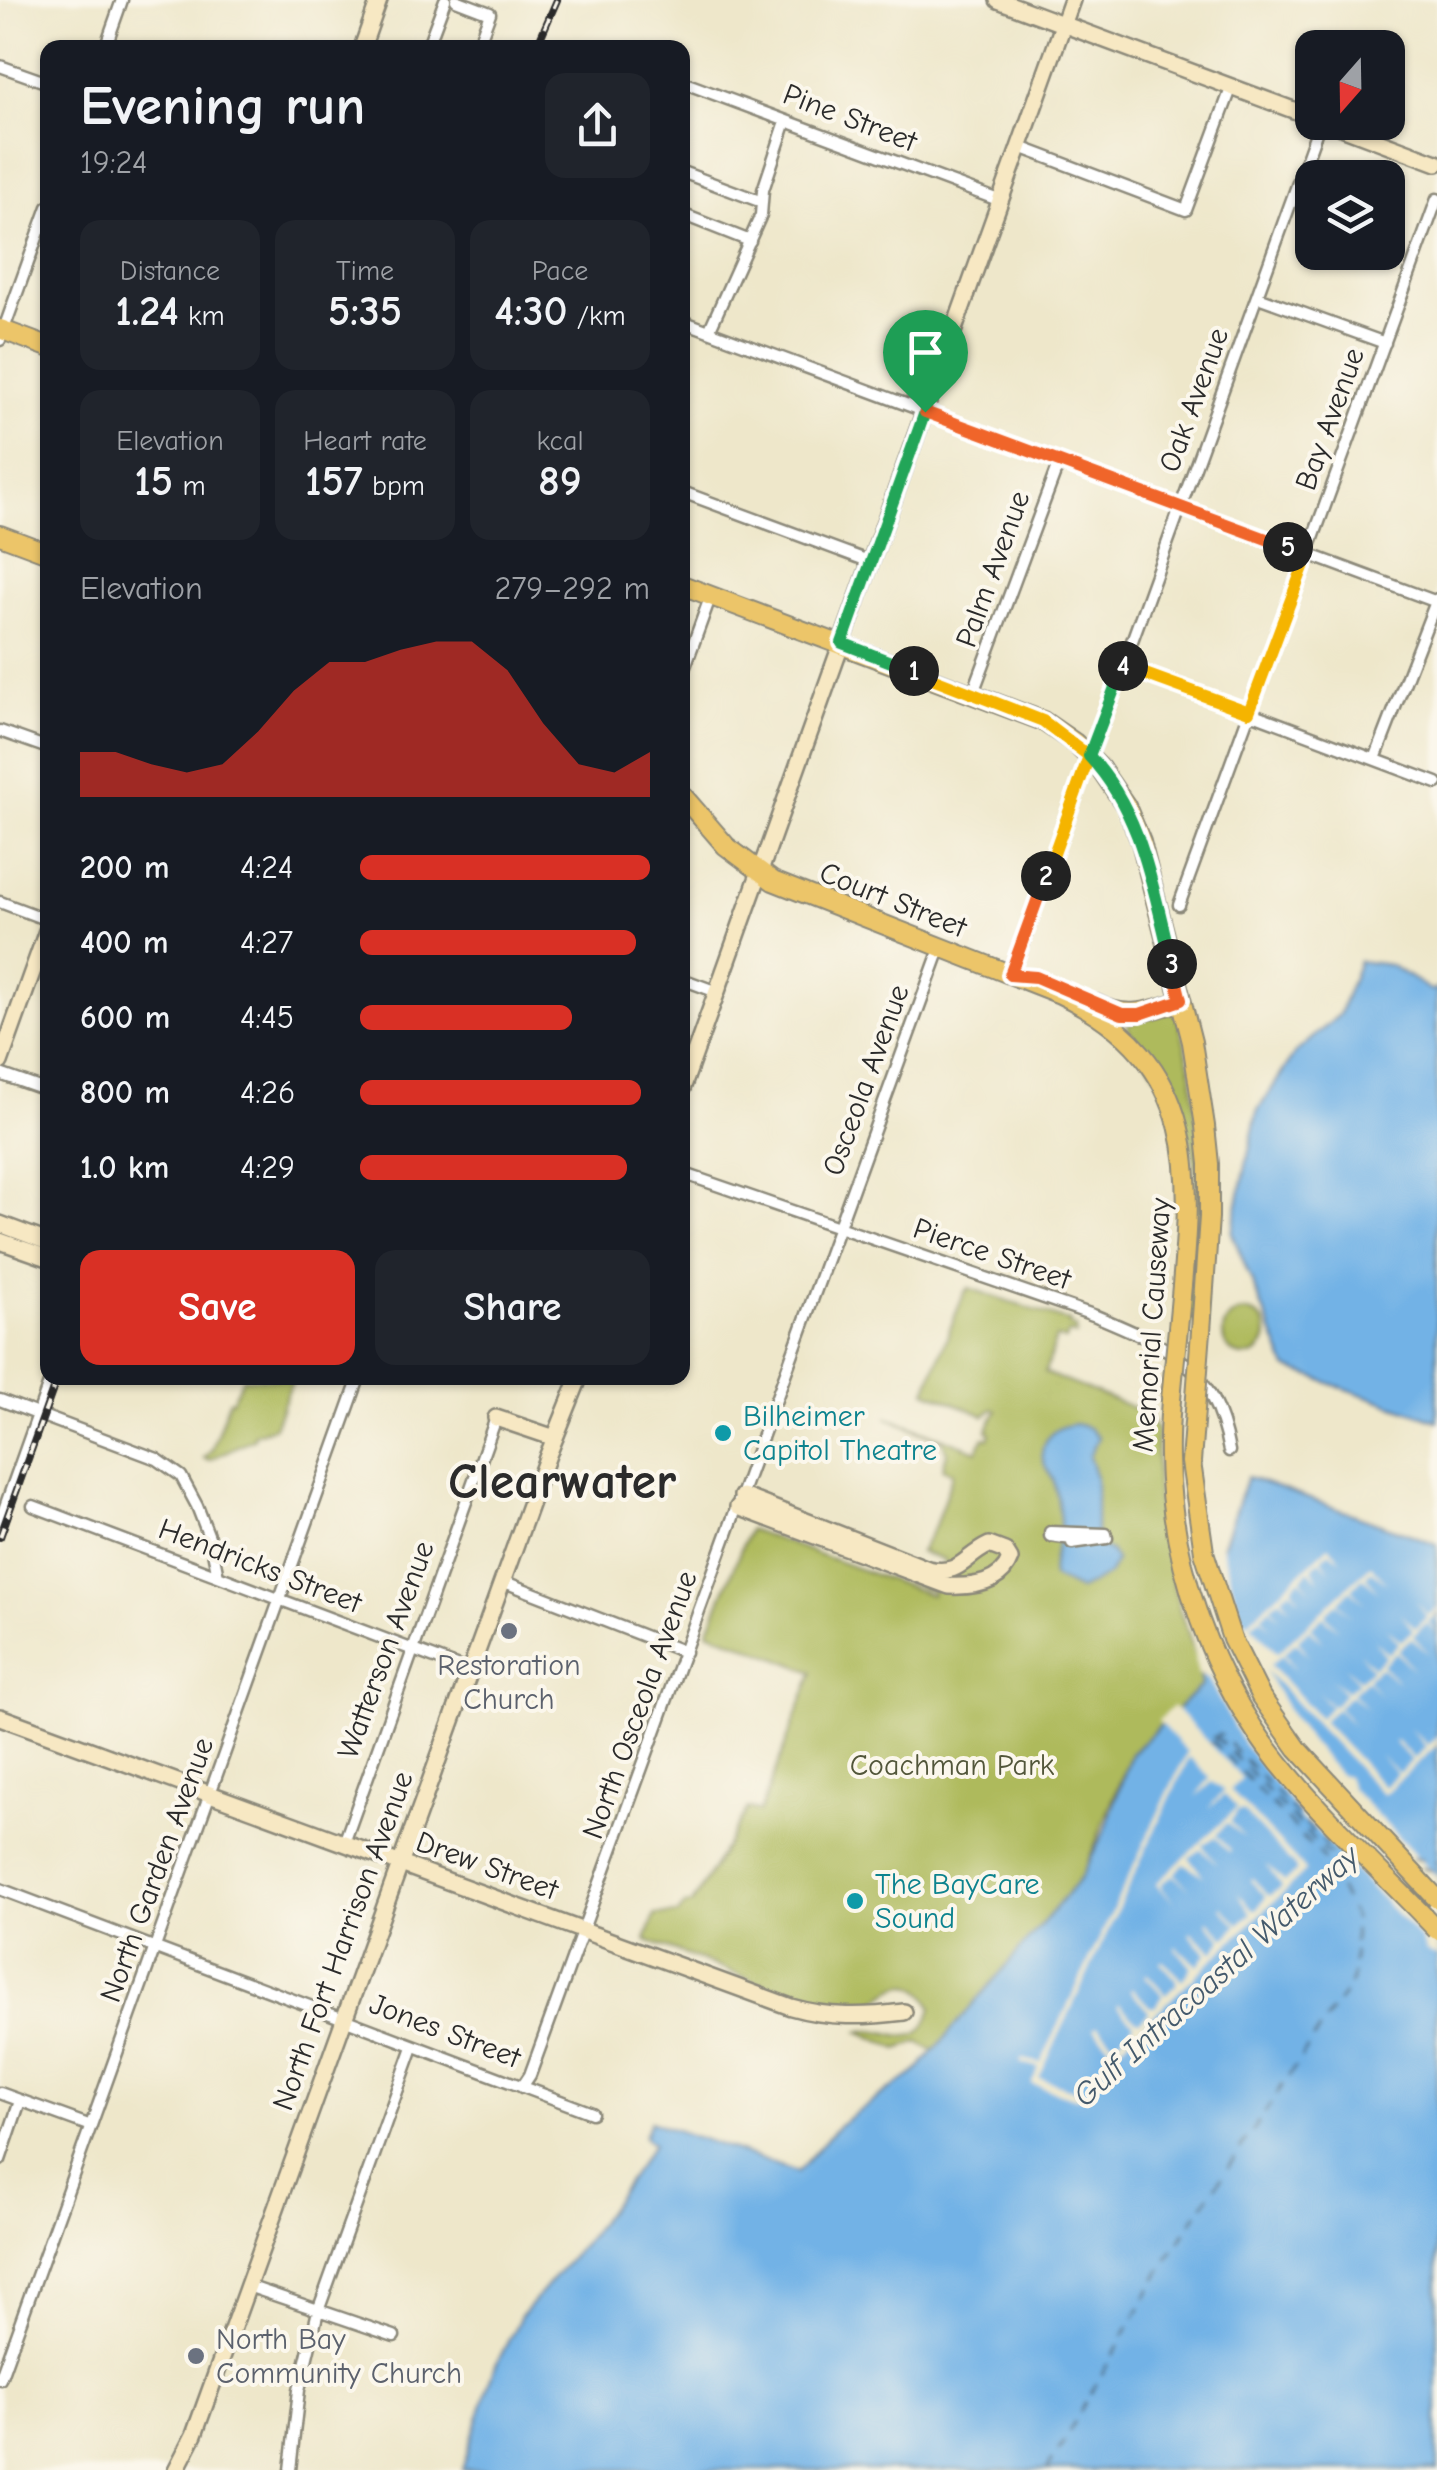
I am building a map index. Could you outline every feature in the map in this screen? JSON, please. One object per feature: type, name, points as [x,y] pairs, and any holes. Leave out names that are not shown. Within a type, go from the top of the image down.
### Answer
[{"type":"main road","points":[[1,333],[40,345]]},
{"type":"main road","points":[[0,535],[40,550]]},
{"type":"main road","name":"Memorial Causeway","points":[[690,587],[1043,721],[1089,756],[1117,790],[1134,823],[1200,1085],[1209,1164],[1191,1462],[1204,1552],[1232,1639],[1261,1697],[1297,1748],[1437,1898]]},
{"type":"main road","name":"Court Street","points":[[690,804],[726,846],[759,872],[805,896],[1010,975],[1087,1007],[1107,1021]]},
{"type":"main road","points":[[1010,975],[1036,977],[1122,1014],[1140,1014],[1181,1000]]},
{"type":"main road","name":"Memorial Causeway","points":[[1107,1021],[1125,1036],[1155,1073],[1186,1151],[1189,1204],[1169,1462],[1191,1592],[1213,1652],[1242,1710],[1279,1763],[1437,1930]]},
{"type":"street","points":[[108,40],[122,0]]},
{"type":"street","points":[[365,40],[380,0]]},
{"type":"street","points":[[430,40],[445,0]]},
{"type":"street","points":[[456,0],[490,12],[480,40]]},
{"type":"street","points":[[998,0],[1295,110]]},
{"type":"street","points":[[690,1067],[1072,0]]},
{"type":"street","points":[[0,66],[40,81]]},
{"type":"street","name":"Pine Street","points":[[690,85],[1001,201]]},
{"type":"street","points":[[1020,147],[1186,210],[1232,86]]},
{"type":"street","points":[[709,331],[761,216],[786,121]]},
{"type":"street","name":"Oak Avenue","points":[[1010,975],[1314,140]]},
{"type":"street","points":[[1376,140],[1437,163]]},
{"type":"street","points":[[690,175],[762,202]]},
{"type":"street","name":"Bay Avenue","points":[[1178,905],[1437,199]]},
{"type":"street","points":[[690,217],[750,241]]},
{"type":"street","points":[[1,333],[40,228]]},
{"type":"street","points":[[1258,297],[1384,344]]},
{"type":"street","points":[[690,324],[1436,601],[1375,759]]},
{"type":"street","name":"Palm Avenue","points":[[973,693],[1059,462]]},
{"type":"street","points":[[690,496],[871,562]]},
{"type":"street","points":[[690,653],[711,595]]},
{"type":"street","points":[[1123,665],[1437,783]]},
{"type":"street","points":[[0,731],[40,745]]},
{"type":"street","points":[[0,902],[40,917]]},
{"type":"street","name":"Osceola Avenue","points":[[740,1502],[940,949]]},
{"type":"street","points":[[0,1062],[40,950]]},
{"type":"street","points":[[690,982],[717,992]]},
{"type":"street","points":[[0,1074],[40,1088]]},
{"type":"street","name":"Pierce Street","points":[[690,1175],[1149,1338],[1189,1366],[1207,1389],[1223,1419],[1228,1451]]},
{"type":"street","points":[[0,1224],[40,1239]]},
{"type":"street","points":[[0,1241],[40,1255]]},
{"type":"street","points":[[0,1521],[48,1385]]},
{"type":"street","name":"North Garden Avenue","points":[[0,2379],[357,1385]]},
{"type":"street","name":"North Fort Harrison Avenue","points":[[176,2470],[194,2436],[469,1671],[576,1385]]},
{"type":"street","points":[[0,1400],[158,1459],[181,1476],[198,1506],[218,1576]]},
{"type":"street","points":[[496,1418],[557,1434]]},
{"type":"street","name":"Watterson Avenue","points":[[344,1843],[496,1418]]},
{"type":"street","points":[[740,1502],[944,1572],[989,1546],[1005,1552],[1010,1559],[1000,1575],[972,1586],[937,1583],[740,1502]]},
{"type":"street","name":"North Osceola Avenue","points":[[522,2087],[530,2075],[740,1502]]},
{"type":"street","name":"Hendricks Street","points":[[32,1506],[469,1671]]},
{"type":"street","points":[[960,1566],[972,1586]]},
{"type":"street","points":[[502,1581],[685,1652]]},
{"type":"street","name":"Drew Street","points":[[0,1717],[816,2014],[870,2016],[904,2012]]},
{"type":"street","name":"Jones Street","points":[[0,1889],[592,2113]]},
{"type":"street","points":[[290,2470],[300,2390],[318,2311],[413,2047]]},
{"type":"street","points":[[0,2093],[92,2126]]},
{"type":"street","points":[[0,2160],[20,2101]]},
{"type":"street","points":[[248,2286],[394,2336]]},
{"type":"green space","points":[[1177,1013],[1192,1073],[1203,1192],[1195,1322],[1186,1321],[1196,1219],[1191,1142],[1178,1108],[1127,1027],[1131,1022]]},
{"type":"green space","name":"Coachman Park","points":[[969,1288],[1070,1322],[1076,1335],[1069,1333],[1065,1340],[1056,1338],[1045,1373],[1149,1417],[1157,1431],[1162,1538],[1202,1685],[1131,1754],[1082,1877],[934,2051],[918,2042],[898,2049],[860,2032],[911,2036],[919,2032],[932,2007],[913,1986],[892,1990],[850,2017],[646,1940],[655,1915],[678,1914],[685,1905],[692,1904],[748,1808],[760,1812],[813,1672],[708,1631],[749,1529],[931,1595],[932,1591],[906,1578],[939,1576],[945,1561],[920,1552],[935,1526],[953,1473],[943,1468],[947,1453],[942,1440],[887,1417],[977,1451],[984,1437],[989,1438],[991,1433],[987,1431],[997,1410],[993,1408],[985,1416],[926,1391]]},
{"type":"green space","points":[[1245,1312],[1261,1318],[1267,1334],[1261,1350],[1245,1356],[1229,1350],[1223,1334],[1229,1318]]},
{"type":"green space","points":[[240,1385],[291,1385],[274,1427],[209,1460],[204,1458],[212,1449]]},
{"type":"water","points":[[1359,961],[1390,965],[1432,991],[1437,988],[1437,1421],[1287,1368],[1232,1233],[1257,1112],[1295,1053],[1339,1015]]},
{"type":"water","points":[[1076,1424],[1089,1428],[1098,1437],[1089,1457],[1096,1477],[1096,1536],[1099,1546],[1110,1551],[1116,1560],[1108,1575],[1079,1590],[1053,1577],[1060,1517],[1054,1482],[1042,1452],[1051,1434]]},
{"type":"water","name":"Gulf Intracoastal Waterway","points":[[1247,1477],[1437,1544],[1437,2470],[462,2470],[493,2371],[521,2316],[588,2238],[653,2145],[644,2137],[650,2121],[797,2172],[839,2125],[916,2072],[1080,1879],[1106,1828],[1131,1754],[1202,1685],[1194,1626]]},
{"type":"pier","points":[[1219,1537],[1241,1618],[1248,1622],[1329,1546],[1342,1560],[1329,1551],[1322,1559],[1330,1571],[1320,1560],[1312,1568],[1320,1580],[1309,1570],[1302,1578],[1310,1590],[1300,1579],[1292,1587],[1300,1599],[1290,1589],[1282,1596],[1290,1609],[1280,1598],[1271,1606],[1280,1618],[1270,1608],[1261,1615],[1271,1627],[1260,1617],[1251,1625],[1277,1653],[1371,1565],[1388,1584],[1371,1570],[1366,1576],[1378,1592],[1363,1577],[1352,1589],[1366,1604],[1350,1590],[1338,1602],[1352,1617],[1337,1603],[1325,1614],[1339,1630],[1323,1616],[1311,1627],[1325,1643],[1309,1629],[1298,1640],[1310,1657],[1296,1642],[1284,1653],[1296,1670],[1282,1655],[1270,1665],[1319,1718],[1331,1707],[1317,1692],[1333,1706],[1345,1694],[1331,1679],[1347,1692],[1358,1682],[1344,1666],[1360,1680],[1372,1669],[1359,1652],[1374,1667],[1386,1656],[1373,1639],[1388,1654],[1399,1643],[1385,1627],[1401,1641],[1413,1630],[1400,1613],[1415,1628],[1427,1617],[1414,1600],[1428,1615],[1437,1608],[1428,1622],[1437,1634],[1426,1623],[1413,1636],[1430,1655],[1411,1638],[1398,1650],[1414,1671],[1396,1652],[1382,1665],[1400,1684],[1380,1667],[1367,1679],[1382,1697],[1366,1680],[1352,1693],[1369,1711],[1351,1695],[1337,1707],[1355,1726],[1336,1709],[1322,1721],[1384,1787],[1397,1774],[1379,1755],[1399,1773],[1412,1761],[1396,1740],[1414,1759],[1426,1747],[1409,1728],[1428,1745],[1437,1737],[1437,1745],[1383,1795],[1265,1670],[1291,1716],[1315,1747],[1339,1774],[1347,1776],[1351,1788],[1437,1877],[1437,1956],[1427,1952],[1421,1940],[1312,1826],[1300,1820],[1298,1812],[1243,1744],[1208,1679],[1198,1674],[1189,1625]]},
{"type":"pier","points":[[1173,1706],[1242,1778],[1230,1790],[1306,1871],[1115,2052],[1094,2028],[1098,2026],[1117,2042],[1134,2024],[1119,2004],[1135,2020],[1140,2021],[1149,2012],[1132,1988],[1150,2007],[1155,2007],[1163,1995],[1145,1976],[1166,1994],[1177,1985],[1177,1980],[1160,1962],[1183,1980],[1192,1967],[1176,1946],[1198,1966],[1207,1953],[1191,1932],[1213,1952],[1223,1940],[1206,1922],[1224,1937],[1237,1925],[1222,1906],[1239,1924],[1252,1914],[1237,1892],[1253,1909],[1266,1897],[1252,1878],[1269,1896],[1281,1887],[1266,1864],[1284,1882],[1296,1872],[1243,1811],[1238,1811],[1230,1822],[1245,1838],[1226,1823],[1216,1835],[1229,1852],[1215,1837],[1202,1845],[1217,1864],[1201,1849],[1189,1858],[1204,1877],[1184,1863],[1175,1874],[1190,1890],[1173,1875],[1162,1883],[1175,1904],[1156,1884],[1237,1808],[1225,1795],[1208,1809],[1224,1791],[1212,1782],[1196,1797],[1210,1777],[1189,1757],[1039,2078],[1080,2092],[1079,2099],[1031,2084],[1039,2067],[1020,2063],[1022,2059],[1041,2063],[1187,1752],[1158,1721]]},
{"type":"ferry route","points":[[1212,1738],[1220,1734],[1328,1847],[1349,1850]]},
{"type":"ferry route","points":[[1047,2470],[1172,2252],[1352,1981],[1355,1920],[1325,1861],[1215,1744],[1207,1742],[1218,1739],[1326,1853],[1353,1857]]},
{"type":"ferry route","points":[[1412,1858],[1437,1862]]},
{"type":"ferry route","points":[[1421,1868],[1437,1871]]},
{"type":"railway","points":[[540,40],[557,0]]},
{"type":"railway","points":[[0,1537],[54,1385]]},
{"type":"place","name":"Bilheimer Capitol Theatre","points":[[723,1433]]},
{"type":"place","name":"Restoration Church","points":[[509,1631]]},
{"type":"place","name":"The BayCare Sound","points":[[855,1901]]},
{"type":"place","name":"North Bay Community Church","points":[[196,2356]]},
{"type":"district","name":"Clearwater","points":[[562,1482]]},
{"type":"route","points":[[925,412],[842,643],[1022,711],[1059,731],[1089,756],[1010,975],[1036,977],[1122,1014],[1158,1010],[1181,1000],[1140,842],[1117,790],[1089,756],[1123,665],[1249,712],[1308,554],[925,412]]}]
